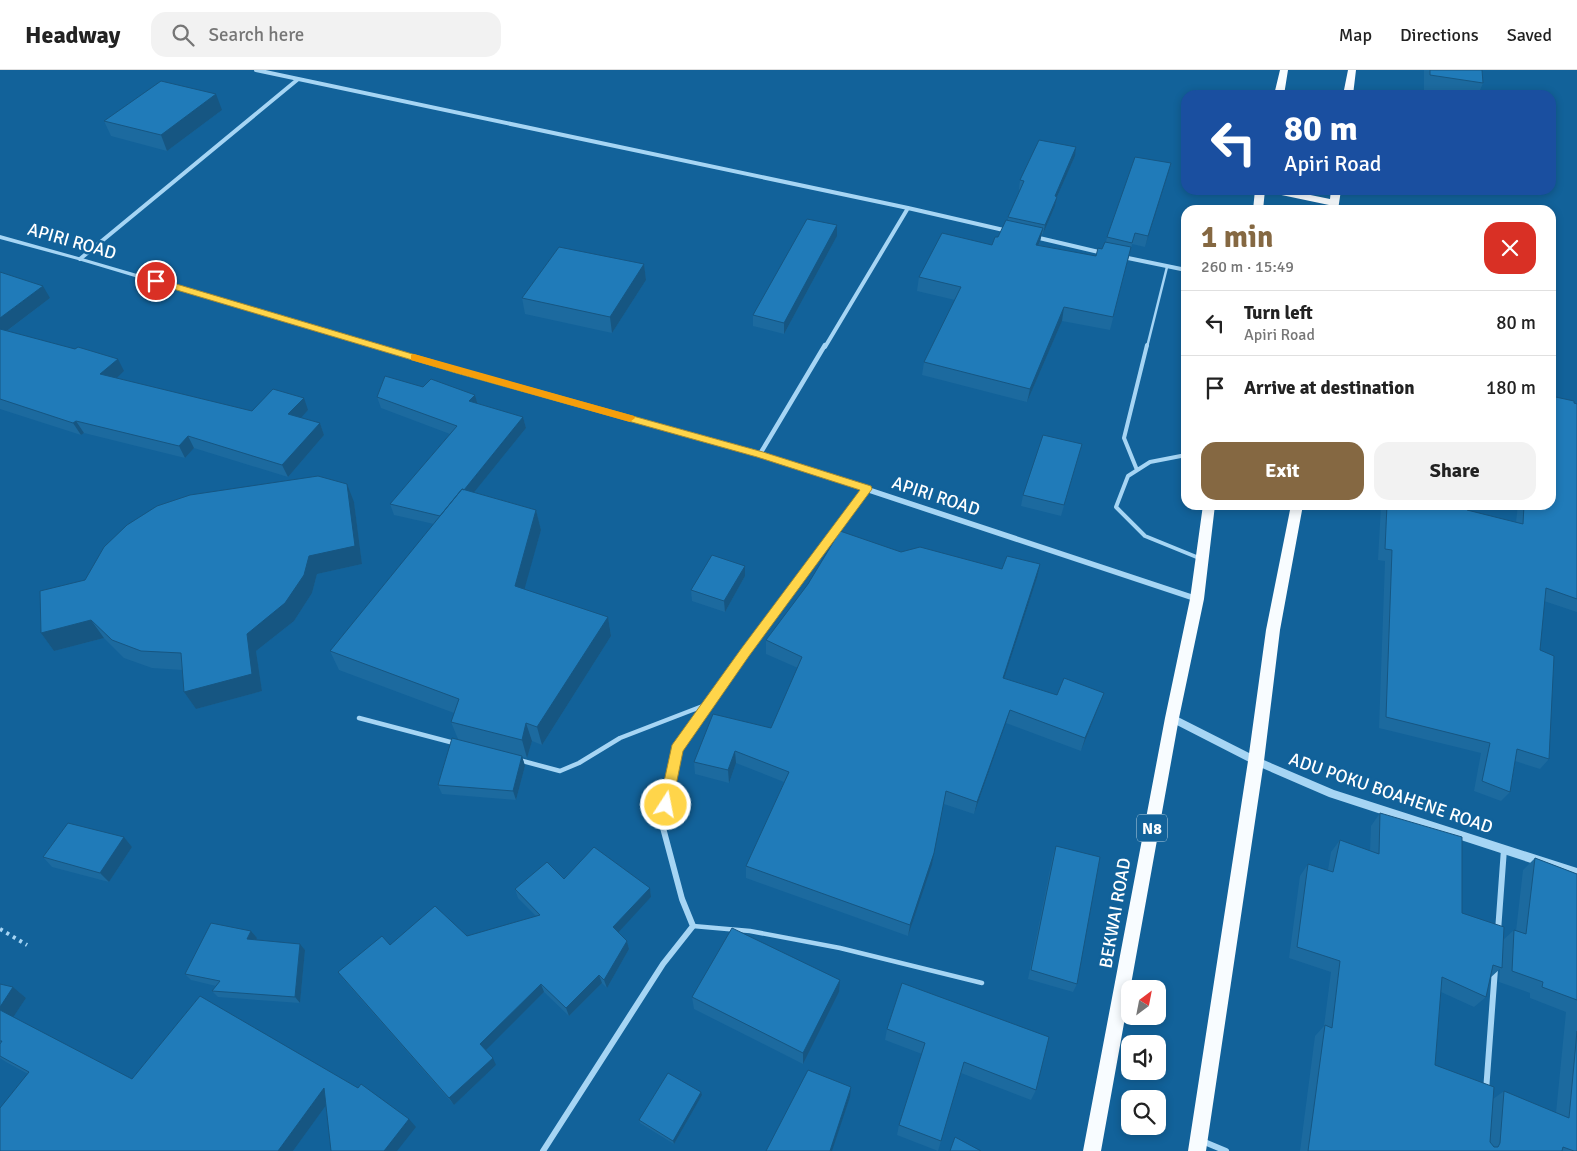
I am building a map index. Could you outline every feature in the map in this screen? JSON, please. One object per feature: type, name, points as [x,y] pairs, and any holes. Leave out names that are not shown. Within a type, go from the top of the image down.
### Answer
[{"type":"highway","points":[[1280,90],[1284,70]]},
{"type":"highway","points":[[1349,90],[1352,70]]},
{"type":"highway","points":[[1291,195],[1330,205]]},
{"type":"highway","name":"BEKWAI ROAD","points":[[1092,1151],[1172,718],[1198,599],[1208,510]]},
{"type":"highway","points":[[1198,1145],[1256,762],[1273,630],[1296,510]]},
{"type":"street","points":[[256,70],[1014,232]]},
{"type":"street","points":[[80,259],[297,80]]},
{"type":"street","points":[[760,454],[908,208]]},
{"type":"street","points":[[1033,236],[1109,254]]},
{"type":"street","name":"APIRI ROAD","points":[[0,237],[459,371],[760,454],[1198,599]]},
{"type":"street","points":[[1119,256],[1181,269]]},
{"type":"street","points":[[543,1151],[663,964],[693,926],[682,899],[662,824],[677,749],[867,489]]},
{"type":"street","name":"ADU POKU BOAHENE ROAD","points":[[1172,718],[1256,762],[1332,794],[1577,873]]},
{"type":"street","points":[[1497,937],[1504,849]]},
{"type":"street","points":[[1485,1102],[1495,966]]},
{"type":"street","points":[[1198,1145],[1226,1151]]},
{"type":"lane","points":[[1137,470],[1124,438],[1167,267]]},
{"type":"lane","points":[[1181,455],[1150,462],[1128,476],[1116,507],[1145,536],[1202,559]]},
{"type":"lane","points":[[513,758],[560,771],[579,763],[620,738],[709,704]]},
{"type":"lane","points":[[359,718],[455,743]]},
{"type":"lane","points":[[693,926],[750,931],[840,948],[982,983]]},
{"type":"path","points":[[0,929],[27,945]]},
{"type":"building","points":[[1430,70],[1482,70],[1483,83],[1430,75]]},
{"type":"building","points":[[161,81],[216,94],[161,135],[104,121]]},
{"type":"building","points":[[1039,140],[1076,147],[1045,225],[1008,217],[1024,181],[1020,180]]},
{"type":"building","points":[[1135,157],[1171,163],[1148,236],[1135,233],[1132,243],[1107,237]]},
{"type":"building","points":[[807,219],[837,225],[784,323],[753,315]]},
{"type":"building","points":[[1006,220],[1043,228],[1036,245],[1096,256],[1098,248],[1102,249],[1105,242],[1131,247],[1113,317],[1064,307],[1030,389],[924,362],[961,287],[919,277],[942,233],[992,245]]},
{"type":"building","points":[[559,247],[644,264],[610,317],[522,298]]},
{"type":"building","points":[[0,272],[43,286],[0,318]]},
{"type":"building","points":[[0,329],[75,349],[78,347],[118,359],[100,374],[252,411],[273,389],[304,398],[288,414],[320,423],[282,465],[188,436],[179,446],[76,421],[73,423],[0,399]]},
{"type":"building","points":[[385,376],[423,387],[431,379],[475,395],[469,401],[523,417],[464,490],[462,489],[440,516],[390,504],[457,426],[377,397]]},
{"type":"building","points":[[1556,397],[1574,401],[1577,404],[1577,599],[1546,588],[1540,650],[1554,656],[1549,759],[1517,749],[1510,792],[1482,781],[1490,743],[1386,717],[1392,550],[1385,549],[1387,510],[1467,510],[1523,524],[1524,510],[1556,510]]},
{"type":"building","points":[[1043,435],[1082,444],[1064,505],[1023,495]]},
{"type":"building","points":[[318,476],[347,484],[355,546],[309,556],[304,575],[285,603],[247,634],[252,674],[184,692],[181,653],[141,651],[112,640],[91,620],[41,633],[40,591],[85,580],[104,547],[127,525],[157,506],[190,495]]},
{"type":"building","points":[[462,489],[536,510],[515,586],[608,617],[537,727],[526,723],[522,740],[451,722],[459,699],[330,651]]},
{"type":"building","points":[[840,531],[901,552],[920,547],[1002,569],[1007,556],[1040,564],[1003,678],[1057,695],[1064,678],[1104,693],[1085,738],[1010,710],[977,802],[946,791],[934,853],[910,925],[746,866],[789,772],[735,751],[728,770],[694,762],[713,714],[771,728],[802,657],[766,640],[808,584]]},
{"type":"building","points":[[712,555],[745,566],[724,601],[691,590]]},
{"type":"building","points":[[452,738],[522,756],[513,791],[438,785]]},
{"type":"building","points":[[1380,813],[1462,837],[1462,913],[1504,927],[1502,968],[1493,965],[1486,997],[1442,977],[1435,1065],[1494,1087],[1490,1142],[1494,1147],[1498,1147],[1500,1143],[1504,1091],[1569,1118],[1577,1031],[1577,1151],[1563,1147],[1562,1151],[1308,1151],[1325,1025],[1332,1028],[1340,961],[1297,947],[1308,864],[1333,872],[1340,840],[1379,854]]},
{"type":"building","points":[[68,823],[124,837],[100,873],[43,857]]},
{"type":"building","points":[[1056,846],[1100,857],[1077,984],[1031,970]]},
{"type":"building","points":[[594,847],[650,888],[613,927],[627,941],[604,980],[599,975],[566,1008],[541,984],[480,1044],[493,1058],[449,1098],[338,972],[382,936],[390,945],[435,906],[467,936],[540,915],[515,889],[547,862],[564,879]]},
{"type":"building","points":[[1535,858],[1577,874],[1577,1000],[1542,987],[1543,982],[1512,971],[1514,930],[1526,934]]},
{"type":"building","points":[[211,923],[251,931],[247,939],[300,944],[295,997],[212,991],[220,981],[185,974]]},
{"type":"building","points":[[732,928],[840,980],[803,1053],[692,997]]},
{"type":"building","points":[[902,983],[1049,1037],[1036,1090],[964,1062],[941,1141],[899,1125],[925,1043],[887,1029]]},
{"type":"building","points":[[0,984],[13,987],[0,1007]]},
{"type":"building","points":[[200,996],[358,1088],[361,1084],[409,1119],[384,1151],[331,1151],[324,1088],[278,1151],[0,1151],[0,1108],[29,1072],[0,1056],[0,1044],[2,1041],[0,1041],[0,1010],[132,1079]]},
{"type":"building","points":[[808,1070],[851,1087],[830,1151],[766,1151]]},
{"type":"building","points":[[668,1073],[701,1092],[673,1141],[639,1120]]},
{"type":"building","points":[[955,1137],[981,1151],[950,1151]]},
{"type":"slow traffic","points":[[414,358],[630,418]]},
{"type":"route","points":[[156,281],[459,371],[760,454],[867,489],[745,653],[677,749],[666,805]]}]
